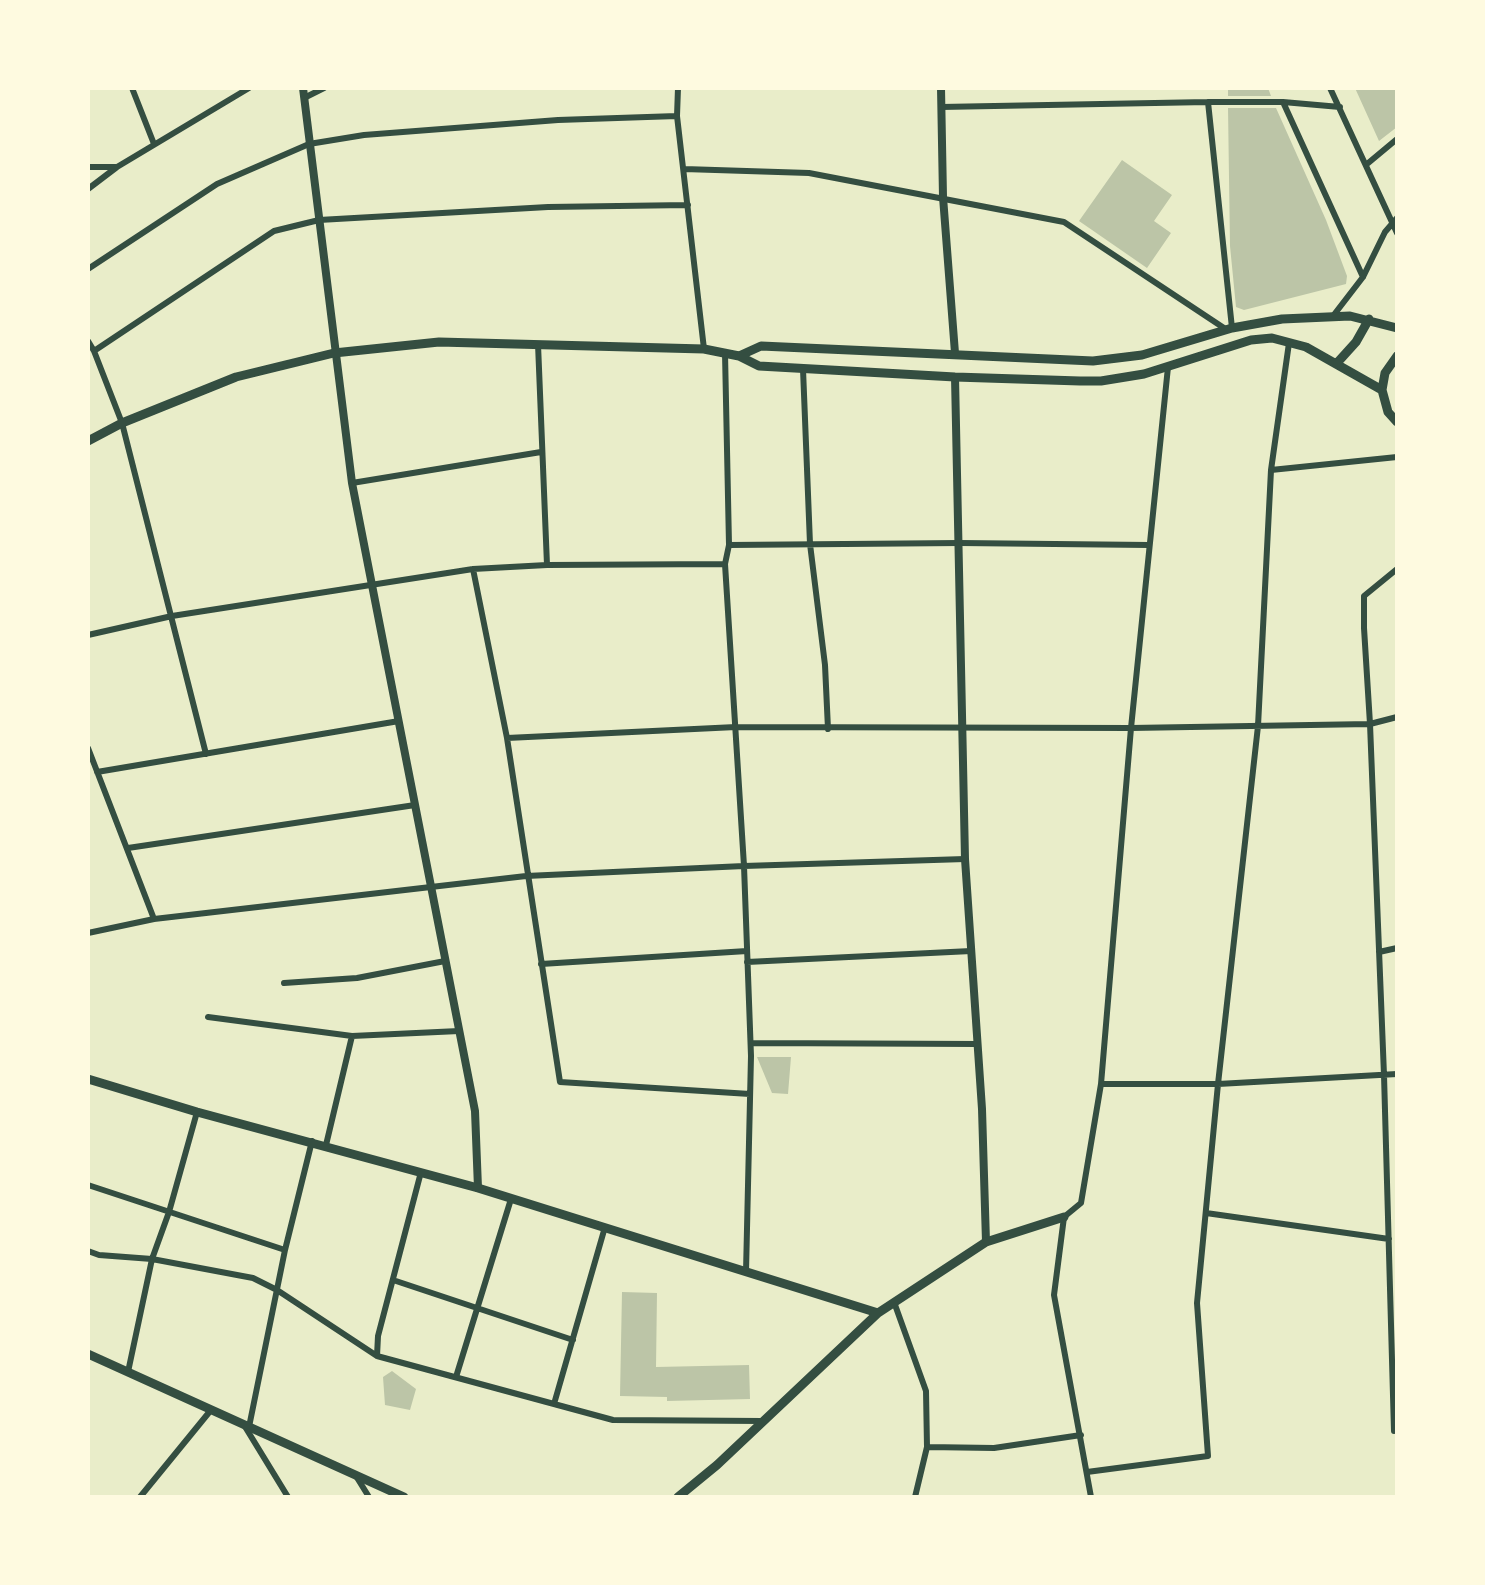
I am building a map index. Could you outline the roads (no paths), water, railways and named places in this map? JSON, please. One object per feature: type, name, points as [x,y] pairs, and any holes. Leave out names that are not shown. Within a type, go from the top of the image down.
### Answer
[{"type":"main road","points":[[739,356],[761,346],[955,353],[1069,361],[1120,359],[1229,329],[1282,319],[1333,316],[1369,319],[1397,328]]},
{"type":"main road","points":[[1337,363],[1356,342],[1369,319]]},
{"type":"main road","points":[[88,441],[122,423],[236,377],[334,353],[439,342],[704,349],[739,356],[759,366],[955,377],[1101,381],[1168,367],[1251,340],[1272,338],[1290,341],[1337,363],[1382,390]]},
{"type":"main road","points":[[1397,356],[1385,373],[1382,390],[1388,412],[1397,422]]},
{"type":"main road","points":[[88,1079],[197,1112],[478,1188],[878,1313]]},
{"type":"main road","points":[[678,1497],[717,1465],[878,1313],[986,1242],[1064,1217]]},
{"type":"main road","points":[[88,1354],[404,1497]]},
{"type":"street","points":[[132,88],[154,144]]},
{"type":"street","points":[[88,189],[117,167],[249,88]]},
{"type":"street","points":[[303,88],[352,483],[475,1111],[478,1188]]},
{"type":"street","points":[[304,98],[324,88]]},
{"type":"street","points":[[678,88],[677,116],[704,349]]},
{"type":"street","points":[[941,88],[943,197],[955,353]]},
{"type":"street","points":[[1330,88],[1395,220],[1397,233]]},
{"type":"street","points":[[941,107],[1208,102],[1283,102],[1340,107]]},
{"type":"street","points":[[1208,102],[1229,329]]},
{"type":"street","points":[[1283,102],[1363,277]]},
{"type":"street","points":[[88,269],[217,184],[309,144],[364,135],[544,121],[677,116]]},
{"type":"street","points":[[1367,164],[1397,139]]},
{"type":"street","points":[[88,167],[117,167]]},
{"type":"street","points":[[684,169],[809,173],[1064,222],[1229,329]]},
{"type":"street","points":[[94,351],[274,231],[319,220],[548,207],[688,205]]},
{"type":"street","points":[[1333,316],[1363,277],[1395,220]]},
{"type":"street","points":[[88,341],[122,423],[206,754]]},
{"type":"street","points":[[1087,1472],[1208,1456],[1197,1303],[1258,726],[1271,470],[1290,341]]},
{"type":"street","points":[[538,343],[547,565]]},
{"type":"street","points":[[725,352],[729,545],[725,564],[744,866],[751,1043],[746,1272]]},
{"type":"street","points":[[1091,1497],[1054,1295],[1064,1217],[1081,1203],[1101,1084],[1131,728],[1168,367]]},
{"type":"street","points":[[803,369],[810,544],[825,665],[828,729]]},
{"type":"street","points":[[955,377],[965,859],[978,1044],[986,1242]]},
{"type":"street","points":[[352,483],[541,452]]},
{"type":"street","points":[[1271,470],[1397,457]]},
{"type":"street","points":[[729,545],[1149,545]]},
{"type":"street","points":[[88,635],[172,616],[473,569],[547,565],[725,564]]},
{"type":"street","points":[[473,569],[507,738],[560,1082],[750,1094]]},
{"type":"street","points":[[1394,1431],[1384,1075],[1364,596],[1397,569]]},
{"type":"street","points":[[507,738],[736,727],[1131,728],[1370,724],[1397,717]]},
{"type":"street","points":[[97,772],[399,721]]},
{"type":"street","points":[[88,748],[154,919]]},
{"type":"street","points":[[128,848],[415,805]]},
{"type":"street","points":[[88,933],[154,919],[526,876],[965,859]]},
{"type":"street","points":[[1379,952],[1397,948]]},
{"type":"street","points":[[541,964],[747,951]]},
{"type":"street","points":[[747,962],[971,951]]},
{"type":"street","points":[[284,983],[357,978],[445,961]]},
{"type":"street","points":[[208,1017],[352,1036],[459,1031]]},
{"type":"street","points":[[326,1145],[352,1036]]},
{"type":"street","points":[[751,1043],[978,1044]]},
{"type":"street","points":[[1101,1084],[1218,1084],[1397,1074]]},
{"type":"street","points":[[128,1372],[152,1259],[169,1212],[197,1112]]},
{"type":"street","points":[[288,1497],[247,1426],[312,1141]]},
{"type":"street","points":[[377,1356],[378,1336],[421,1172]]},
{"type":"street","points":[[88,1185],[285,1250]]},
{"type":"street","points":[[1388,1197],[1397,1197]]},
{"type":"street","points":[[456,1377],[511,1199]]},
{"type":"street","points":[[1206,1213],[1389,1239]]},
{"type":"street","points":[[554,1404],[605,1227]]},
{"type":"street","points":[[88,1251],[99,1255],[152,1259],[253,1278],[277,1290],[377,1356],[613,1420],[762,1421]]},
{"type":"street","points":[[393,1280],[573,1340]]},
{"type":"street","points":[[894,1302],[926,1391],[927,1447],[915,1497]]},
{"type":"street","points":[[140,1497],[211,1410]]},
{"type":"street","points":[[927,1447],[994,1448],[1081,1435]]},
{"type":"street","points":[[356,1475],[369,1497]]}]
